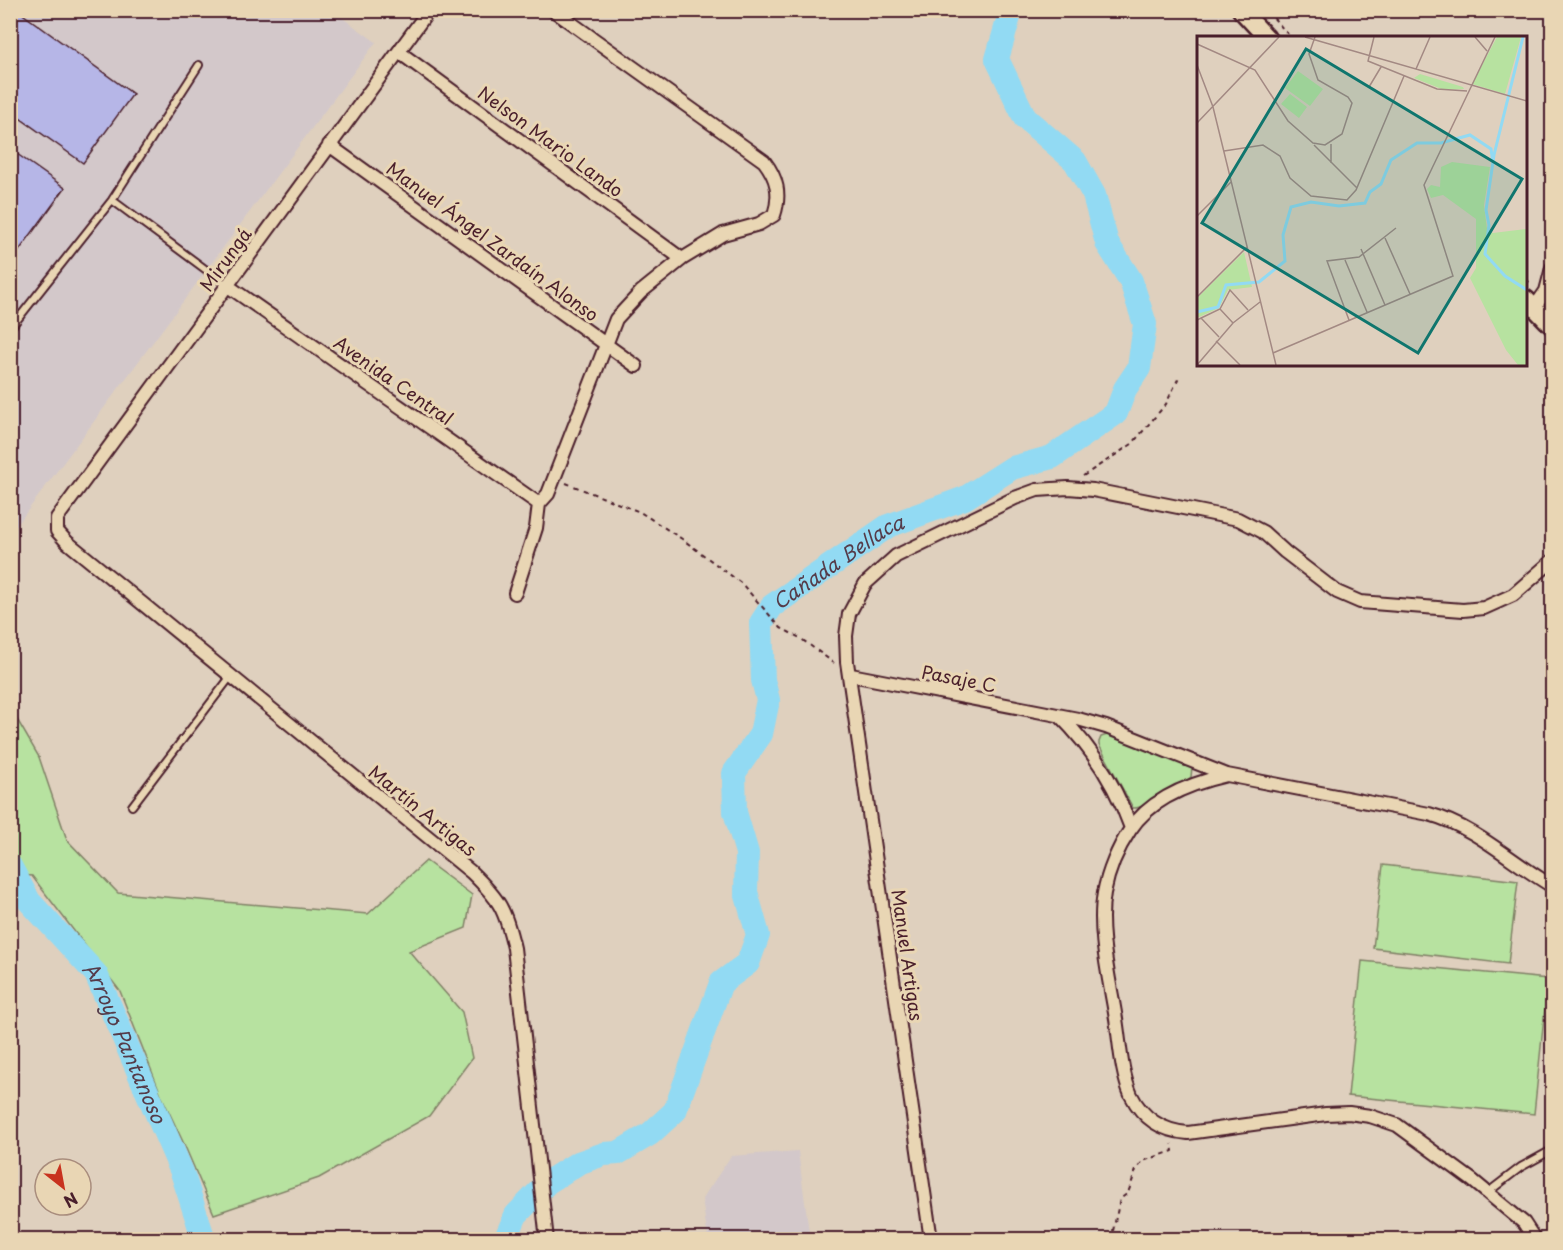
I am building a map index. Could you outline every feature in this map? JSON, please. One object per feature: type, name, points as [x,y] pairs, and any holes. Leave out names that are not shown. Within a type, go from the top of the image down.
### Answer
[{"type":"street","name":"Mirungá","points":[[57,531],[57,518],[429,10]]},
{"type":"street","points":[[515,593],[536,528],[539,504],[548,494],[616,319],[641,292],[682,258],[723,234],[759,224],[774,215],[777,192],[774,173],[764,161],[553,10]]},
{"type":"street","points":[[1248,11],[1267,36]]},
{"type":"street","name":"Nelson Mario Lando","points":[[399,52],[682,258]]},
{"type":"street","name":"Manuel Ángel Zardaín Alonso","points":[[329,145],[636,366]]},
{"type":"street","points":[[1552,268],[1546,291],[1530,303],[1552,326]]},
{"type":"street","name":"Avenida Central","points":[[228,286],[539,504]]},
{"type":"street","name":"Manuel Artigas","points":[[931,1239],[855,722],[851,675],[847,662],[846,636],[849,614],[865,584],[896,556],[1015,498],[1037,490],[1068,488],[1093,490],[1238,519],[1263,532],[1337,592],[1360,602],[1463,610],[1484,608],[1513,595],[1552,561]]},
{"type":"street","name":"Martín Artigas","points":[[57,531],[66,542],[471,872],[501,905],[514,948],[546,1239]]},
{"type":"street","name":"Pasaje C","points":[[851,675],[1106,727],[1227,775],[1450,820],[1484,839],[1552,886]]},
{"type":"street","points":[[1060,716],[1083,740],[1100,764],[1131,828]]},
{"type":"street","points":[[1227,775],[1205,780],[1171,796],[1142,816],[1131,828],[1118,852],[1104,892],[1102,918],[1106,948],[1124,1066],[1132,1095],[1154,1123],[1170,1131],[1188,1133],[1326,1114],[1349,1113],[1370,1116],[1397,1125],[1524,1223],[1535,1239]]},
{"type":"lane","points":[[10,329],[112,200],[199,65]]},
{"type":"lane","points":[[112,200],[228,286]]},
{"type":"lane","points":[[132,806],[231,676]]},
{"type":"lane","points":[[1487,1193],[1521,1167],[1552,1150]]},
{"type":"path","points":[[1248,11],[1271,15],[1289,36]]},
{"type":"path","points":[[1068,488],[1132,444],[1166,404],[1179,377]]},
{"type":"path","points":[[554,478],[640,512],[682,539],[741,583],[781,628],[801,638],[851,675]]},
{"type":"path","points":[[1111,1239],[1120,1199],[1128,1193],[1136,1170],[1147,1158],[1173,1151],[1170,1131]]},
{"type":"shaded area","points":[[11,11],[333,11],[376,42],[11,533]]},
{"type":"shaded area","points":[[798,1151],[810,1239],[708,1239],[702,1199],[731,1156]]},
{"type":"green space","points":[[11,709],[39,757],[67,840],[118,893],[368,914],[426,861],[472,895],[466,928],[409,951],[462,1012],[472,1058],[429,1116],[319,1178],[214,1214],[162,1097],[120,991],[32,876],[11,874]]},
{"type":"green space","points":[[1110,734],[1192,767],[1191,777],[1154,801],[1133,808],[1099,745],[1101,737]]},
{"type":"green space","points":[[1383,865],[1518,881],[1508,964],[1373,948]]},
{"type":"green space","points":[[1362,961],[1548,979],[1534,1114],[1348,1096]]},
{"type":"building","points":[[10,10],[17,10],[133,94],[83,163],[10,111]]},
{"type":"building","points":[[10,149],[65,188],[10,263]]},
{"type":"waterway","name":"Cañada Bellaca","points":[[505,1240],[516,1215],[548,1182],[578,1163],[604,1154],[618,1153],[650,1134],[675,1111],[721,983],[748,963],[758,935],[746,892],[747,853],[735,812],[734,773],[761,734],[768,700],[763,680],[761,623],[772,606],[888,526],[965,498],[1012,468],[1052,457],[1116,413],[1125,389],[1139,368],[1145,324],[1131,281],[1107,243],[1094,195],[1075,161],[1025,118],[997,59],[1011,10]]},
{"type":"waterway","name":"Arroyo Pantanoso","points":[[10,866],[29,901],[96,974],[182,1172],[204,1240]]}]
